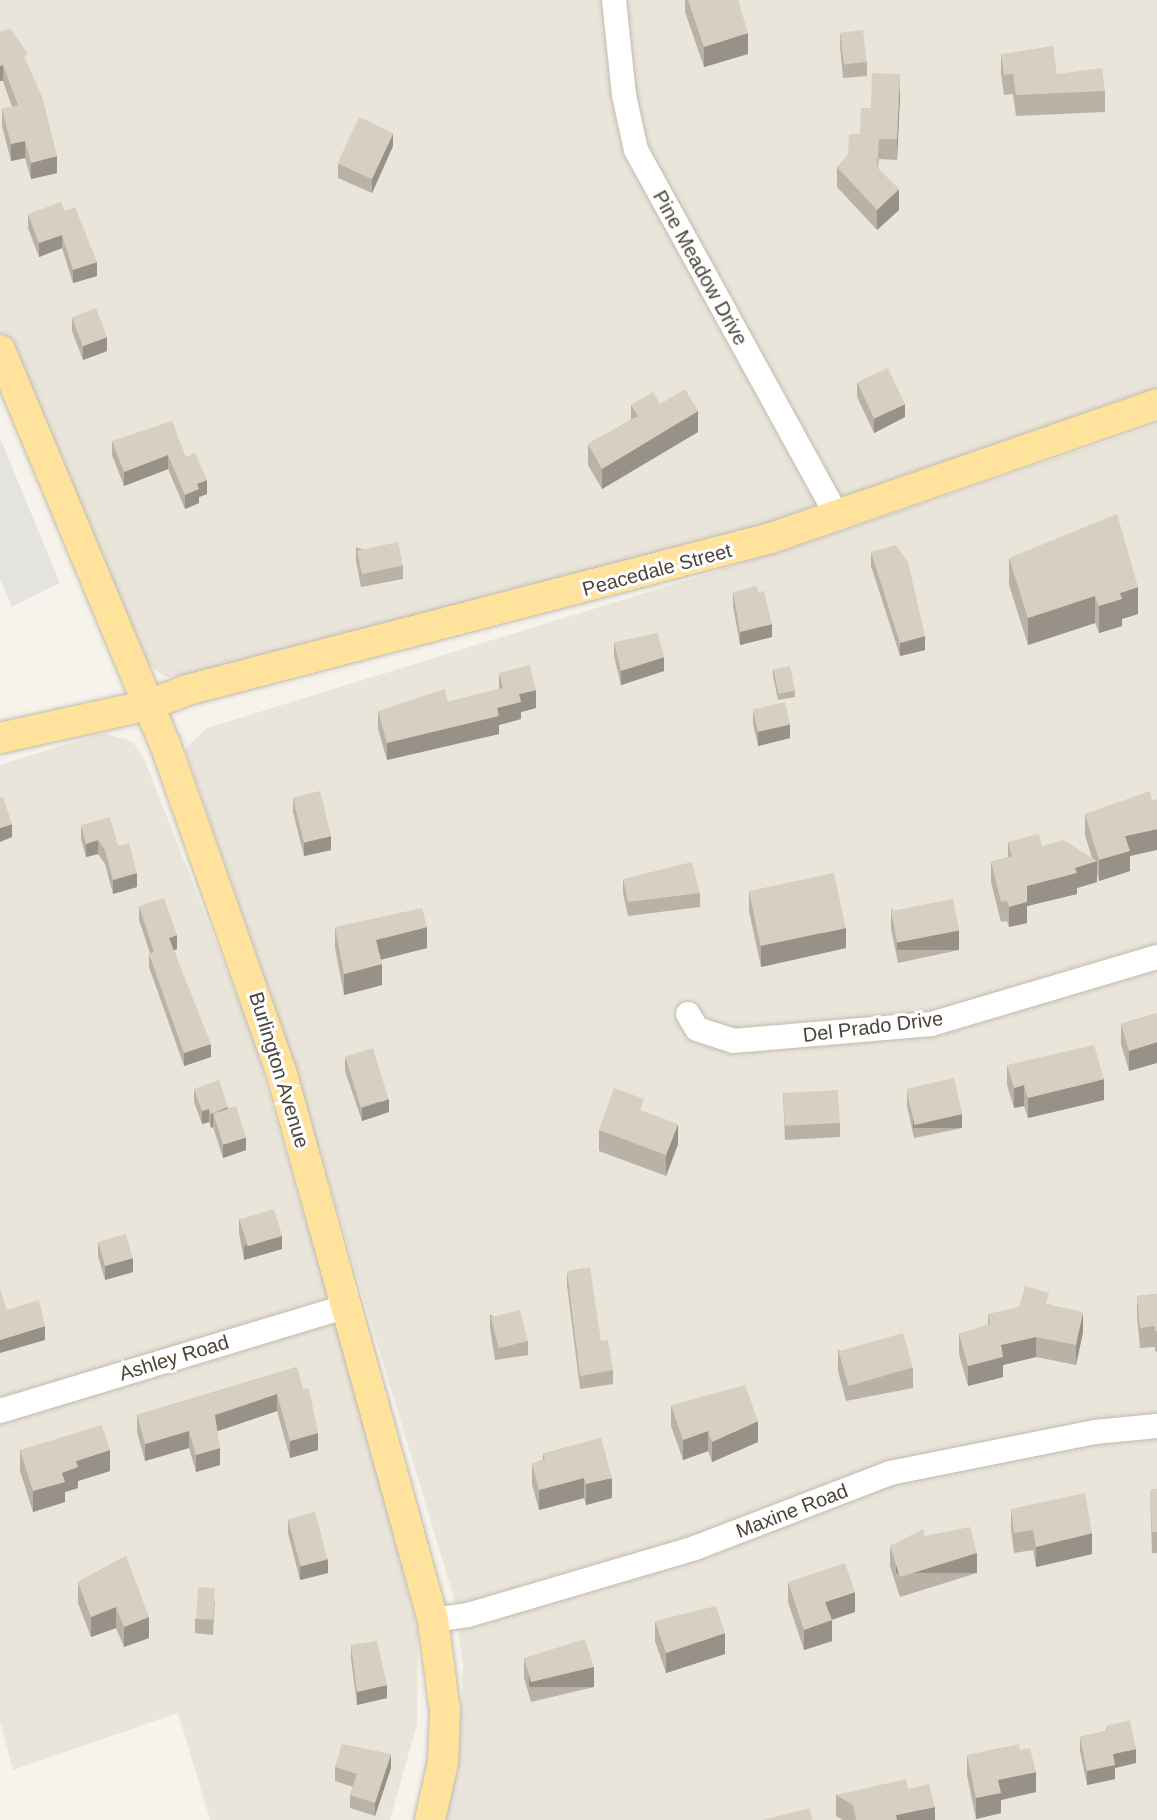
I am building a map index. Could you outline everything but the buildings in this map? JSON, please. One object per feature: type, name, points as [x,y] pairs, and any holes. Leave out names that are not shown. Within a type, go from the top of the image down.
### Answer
[{"type":"main road","name":"Burlington Avenue","points":[[0,350],[149,705],[246,962],[347,1306],[433,1620],[445,1711],[443,1762],[430,1820]]},
{"type":"main road","name":"Peacedale Street","points":[[0,738],[149,705],[838,518],[1157,404]]},
{"type":"street","name":"Pine Meadow Drive","points":[[614,0],[624,95],[636,150],[838,518]]},
{"type":"street","name":"Del Prado Drive","points":[[688,1014],[697,1029],[733,1041],[931,1024],[1157,957]]},
{"type":"street","name":"Ashley Road","points":[[0,1411],[347,1306]]},
{"type":"street","name":"Maxine Road","points":[[433,1620],[468,1615],[695,1548],[890,1473],[1095,1432],[1157,1426]]},
{"type":"shaded area","points":[[0,0],[1157,0],[1157,393],[854,501],[218,671],[166,677],[148,664],[0,334]]},
{"type":"shaded area","points":[[1157,424],[1157,1820],[441,1820],[458,1772],[463,1665],[453,1595],[287,1043],[185,749],[207,728],[791,548]]},
{"type":"shaded area","points":[[0,438],[60,583],[12,607],[0,578]]},
{"type":"shaded area","points":[[102,733],[132,741],[144,758],[253,1038],[360,1409],[418,1630],[417,1724],[390,1820],[210,1820],[178,1713],[13,1770],[0,1721],[0,765]]}]
